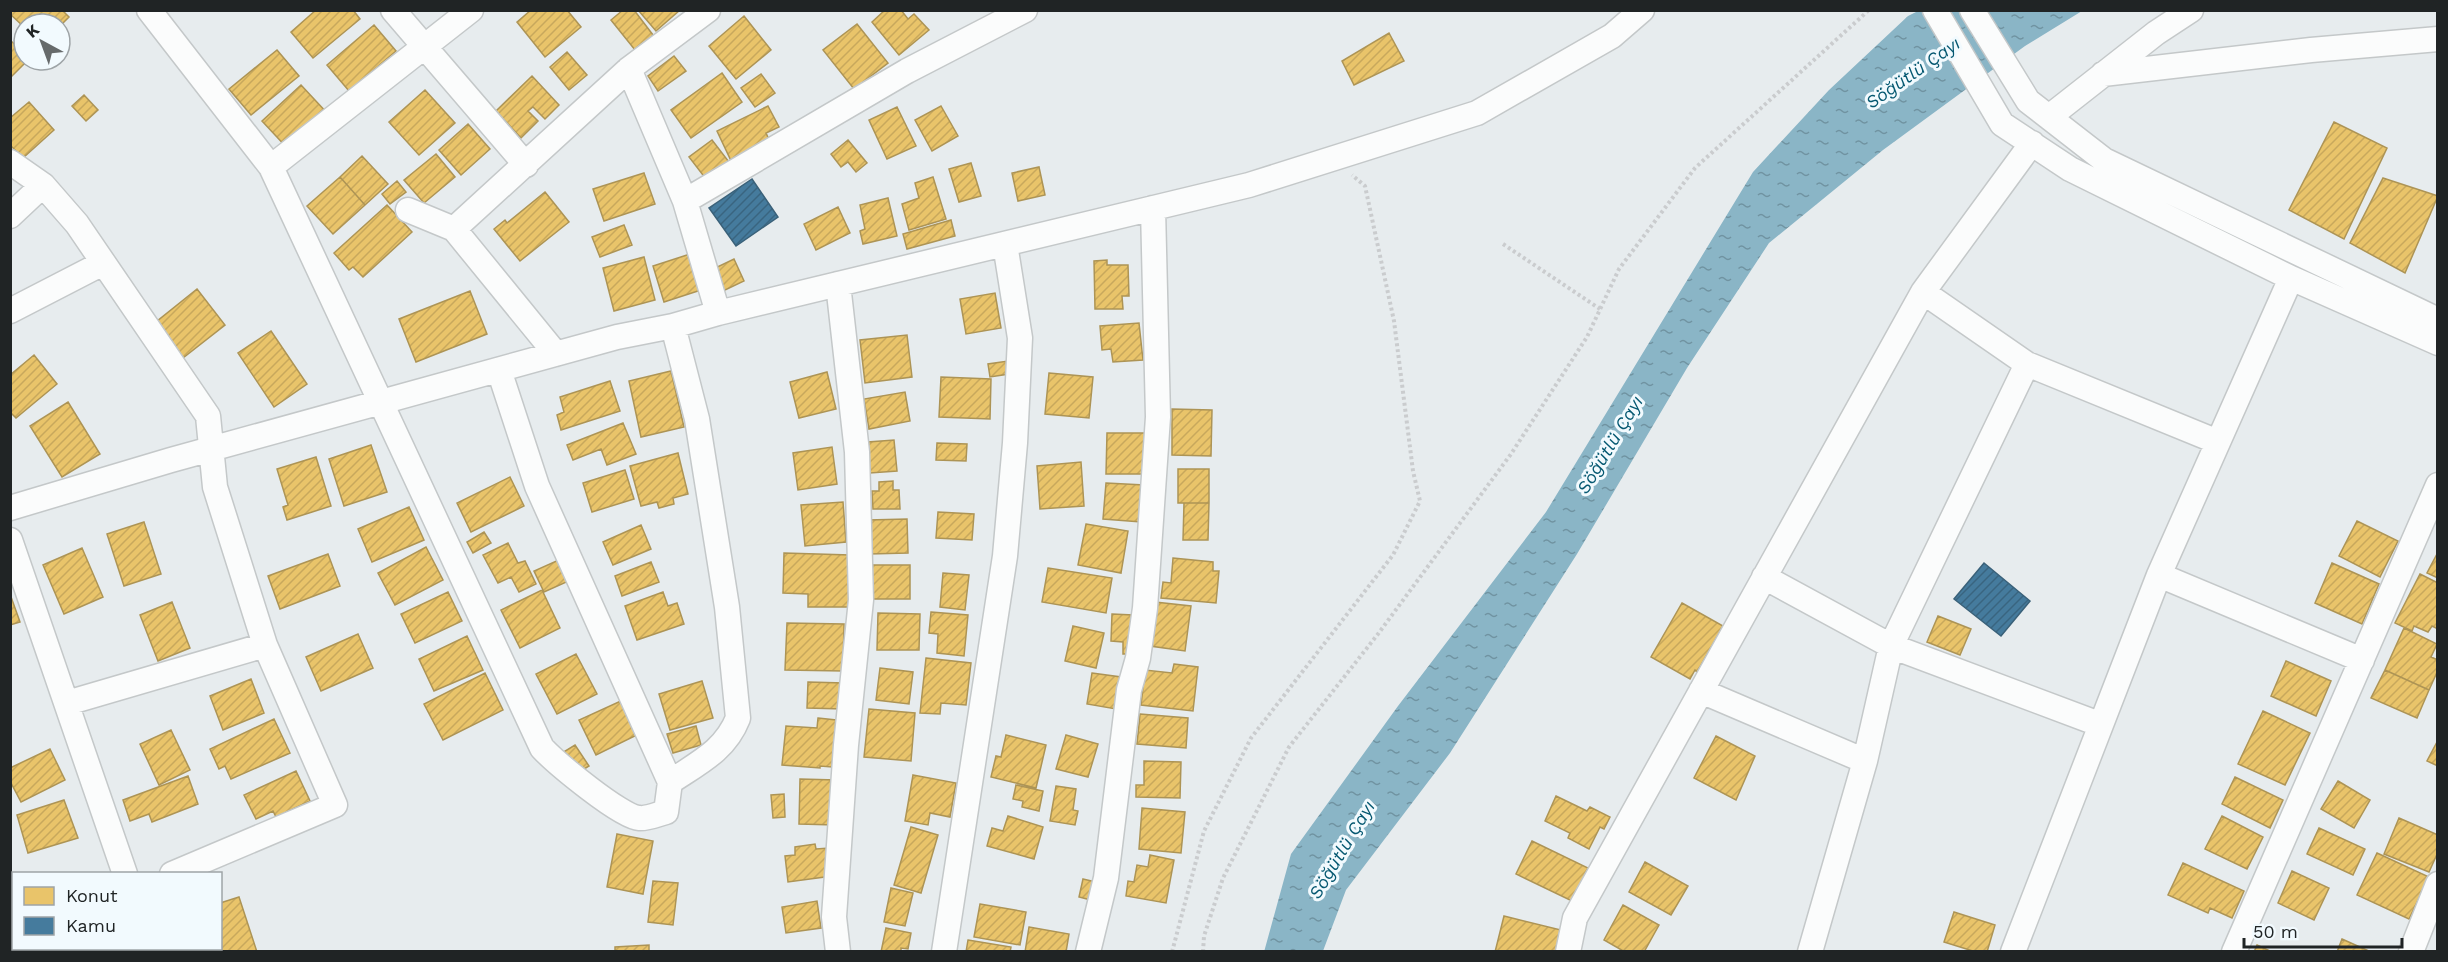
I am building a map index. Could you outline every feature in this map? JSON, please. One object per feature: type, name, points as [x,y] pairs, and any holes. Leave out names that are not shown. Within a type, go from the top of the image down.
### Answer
[{"type":"street","points":[[149,10],[270,167],[542,748],[572,776],[625,812],[639,818],[666,812],[670,782],[537,486],[499,370]]},
{"type":"street","points":[[393,10],[526,165]]},
{"type":"street","points":[[270,167],[471,10]]},
{"type":"street","points":[[454,229],[629,69],[708,10]]},
{"type":"street","points":[[685,201],[907,71],[1024,10]]},
{"type":"street","points":[[10,508],[211,449],[616,337],[673,326],[718,313],[1249,185],[1477,113],[1612,36],[1642,10]]},
{"type":"street","points":[[1935,10],[2002,124],[2070,169],[2291,278],[2438,343]]},
{"type":"street","points":[[1972,10],[2028,101],[2104,160],[2438,320]]},
{"type":"street","points":[[2049,117],[2156,33],[2192,10]]},
{"type":"street","points":[[2103,74],[2311,50],[2438,39]]},
{"type":"street","points":[[629,69],[685,201],[718,313]]},
{"type":"street","points":[[1568,951],[1575,918],[1923,292],[2032,143]]},
{"type":"street","points":[[10,162],[43,185],[77,224],[208,416],[215,487],[265,645],[335,805],[174,872]]},
{"type":"street","points":[[10,216],[43,185]]},
{"type":"street","points":[[1088,951],[1106,878],[1129,690],[1138,658],[1145,608],[1158,417],[1153,208]]},
{"type":"street","points":[[408,210],[454,229],[556,354]]},
{"type":"street","points":[[944,951],[1005,556],[1015,443],[1020,338],[1005,244]]},
{"type":"street","points":[[10,310],[103,263]]},
{"type":"street","points":[[2013,951],[2099,724],[2159,575],[2291,278]]},
{"type":"street","points":[[837,284],[857,452],[861,600],[846,745],[836,883],[834,918],[838,951]]},
{"type":"street","points":[[1923,292],[2027,364],[2218,442]]},
{"type":"street","points":[[670,782],[722,746],[731,735],[738,718],[727,606],[700,442],[673,326]]},
{"type":"street","points":[[1810,951],[1865,760],[1890,646],[2027,364]]},
{"type":"street","points":[[2234,951],[2438,485]]},
{"type":"street","points":[[10,540],[125,872]]},
{"type":"street","points":[[2159,575],[2362,660]]},
{"type":"street","points":[[1764,577],[1890,646],[2099,724]]},
{"type":"street","points":[[67,703],[265,645]]},
{"type":"street","points":[[1701,691],[1865,760]]},
{"type":"street","points":[[2411,951],[2438,884]]},
{"type":"path","points":[[1203,951],[1204,936],[1224,878],[1289,747],[1378,634],[1511,453],[1587,337],[1619,269],[1695,168],[1869,10]]},
{"type":"path","points":[[1172,951],[1204,831],[1251,738],[1393,555],[1420,501],[1413,471],[1394,321],[1365,186],[1334,158]]},
{"type":"path","points":[[1503,244],[1600,309]]},
{"type":"water","name":"Söğütlü Çayı","points":[[1918,11],[2082,11],[2025,46],[1883,150],[1769,243],[1687,368],[1577,554],[1450,753],[1346,890],[1323,951],[1264,952],[1291,854],[1398,706],[1546,512],[1753,172],[1829,90],[1908,16]]},
{"type":"building: Konut","points":[[10,10],[62,10],[64,12],[12,12],[12,16]]},
{"type":"building: Konut","points":[[316,10],[353,10],[360,19],[313,58],[291,32]]},
{"type":"building: Konut","points":[[531,10],[567,10],[581,27],[545,57],[517,22]]},
{"type":"building: Konut","points":[[623,10],[634,10],[653,35],[635,50],[611,20]]},
{"type":"building: Konut","points":[[638,10],[680,10],[656,31]]},
{"type":"building: Konut","points":[[885,10],[901,10],[908,19],[914,14],[929,30],[899,55],[872,22]]},
{"type":"building: Konut","points":[[744,16],[771,50],[736,79],[709,46]]},
{"type":"building: Konut","points":[[857,24],[888,63],[854,89],[823,50]]},
{"type":"building: Konut","points":[[374,25],[396,51],[349,91],[327,65]]},
{"type":"building: Konut","points":[[1389,33],[1404,61],[1354,85],[1342,61]]},
{"type":"building: Konut","points":[[10,40],[12,42],[12,72],[16,72],[10,78]]},
{"type":"building: Konut","points":[[277,50],[299,76],[251,115],[229,89]]},
{"type":"building: Konut","points":[[567,52],[587,75],[569,90],[550,67]]},
{"type":"building: Konut","points":[[674,56],[686,71],[658,91],[648,76]]},
{"type":"building: Konut","points":[[722,73],[742,102],[691,138],[671,110]]},
{"type":"building: Konut","points":[[761,74],[775,93],[755,107],[741,88]]},
{"type":"building: Konut","points":[[532,76],[559,105],[545,119],[533,107],[528,111],[538,121],[521,138],[496,111]]},
{"type":"building: Konut","points":[[301,85],[328,114],[289,150],[262,121]]},
{"type":"building: Konut","points":[[425,90],[455,123],[419,155],[389,122]]},
{"type":"building: Konut","points":[[84,95],[98,110],[86,121],[72,106]]},
{"type":"building: Konut","points":[[29,102],[54,130],[23,158],[10,145],[10,118]]},
{"type":"building: Konut","points":[[768,106],[779,127],[766,133],[772,146],[733,165],[717,131]]},
{"type":"building: Konut","points":[[941,106],[958,136],[932,151],[915,120]]},
{"type":"building: Konut","points":[[897,107],[916,146],[887,159],[869,120]]},
{"type":"building: Konut","points":[[2334,122],[2387,148],[2344,239],[2289,210]]},
{"type":"building: Konut","points":[[468,124],[490,149],[461,175],[439,150]]},
{"type":"building: Konut","points":[[712,140],[729,162],[706,179],[689,157]]},
{"type":"building: Konut","points":[[848,140],[867,163],[856,172],[848,162],[841,167],[831,154]]},
{"type":"building: Konut","points":[[436,154],[455,177],[424,203],[404,180]]},
{"type":"building: Konut","points":[[362,156],[388,184],[365,205],[340,177]]},
{"type":"building: Konut","points":[[971,163],[981,196],[959,202],[949,169]]},
{"type":"building: Konut","points":[[1039,167],[1045,195],[1018,201],[1012,173]]},
{"type":"building: Konut","points":[[644,173],[655,204],[604,221],[593,189]]},
{"type":"building: Konut","points":[[340,177],[365,205],[333,234],[307,206]]},
{"type":"building: Konut","points":[[933,177],[946,219],[909,230],[902,204],[919,198],[915,183]]},
{"type":"building: Konut","points":[[2383,178],[2438,196],[2405,273],[2350,243]]},
{"type":"building: Konut","points":[[397,181],[406,192],[390,204],[382,194]]},
{"type":"building: Konut","points":[[545,192],[569,222],[520,261],[494,229],[505,220],[507,223]]},
{"type":"building: Konut","points":[[888,198],[897,236],[863,244],[860,231],[865,229],[860,205]]},
{"type":"building: Konut","points":[[387,205],[412,232],[363,277],[353,267],[349,270],[334,253]]},
{"type":"building: Konut","points":[[838,207],[850,233],[816,250],[804,224]]},
{"type":"building: Konut","points":[[951,220],[955,236],[907,249],[903,234]]},
{"type":"building: Konut","points":[[624,225],[632,245],[600,257],[592,237]]},
{"type":"building: Konut","points":[[690,254],[701,290],[664,302],[653,266]]},
{"type":"building: Konut","points":[[644,257],[655,300],[614,311],[603,268]]},
{"type":"building: Konut","points":[[734,259],[744,281],[723,291],[713,269]]},
{"type":"building: Konut","points":[[1107,260],[1107,265],[1128,265],[1129,296],[1122,296],[1123,309],[1095,309],[1094,261]]},
{"type":"building: Konut","points":[[197,289],[225,325],[183,358],[156,322]]},
{"type":"building: Konut","points":[[470,291],[487,334],[416,362],[399,319]]},
{"type":"building: Konut","points":[[995,293],[1001,328],[966,334],[960,299]]},
{"type":"building: Konut","points":[[1139,323],[1143,360],[1113,362],[1111,349],[1102,350],[1100,326]]},
{"type":"building: Konut","points":[[271,331],[307,384],[274,407],[238,353]]},
{"type":"building: Konut","points":[[907,335],[912,377],[865,383],[860,340]]},
{"type":"building: Konut","points":[[34,355],[57,384],[16,418],[10,412],[10,375]]},
{"type":"building: Konut","points":[[1008,361],[1009,374],[990,377],[988,364]]},
{"type":"building: Konut","points":[[671,371],[684,427],[641,437],[629,381]]},
{"type":"building: Konut","points":[[827,372],[836,409],[799,418],[790,382]]},
{"type":"building: Konut","points":[[1049,373],[1093,377],[1089,418],[1045,414]]},
{"type":"building: Konut","points":[[941,377],[991,379],[990,419],[939,417]]},
{"type":"building: Konut","points":[[610,381],[620,411],[561,430],[557,415],[564,412],[560,397]]},
{"type":"building: Konut","points":[[905,392],[910,421],[869,429],[864,399]]},
{"type":"building: Konut","points":[[68,402],[100,454],[62,477],[30,426]]},
{"type":"building: Konut","points":[[1172,409],[1212,410],[1211,456],[1172,455]]},
{"type":"building: Konut","points":[[623,423],[636,454],[607,465],[601,449],[573,460],[567,445]]},
{"type":"building: Konut","points":[[1107,433],[1149,433],[1148,474],[1106,474]]},
{"type":"building: Konut","points":[[894,440],[897,471],[870,473],[868,442]]},
{"type":"building: Konut","points":[[937,443],[967,444],[966,461],[936,460]]},
{"type":"building: Konut","points":[[371,445],[387,492],[344,506],[329,459]]},
{"type":"building: Konut","points":[[832,447],[837,484],[798,490],[793,453]]},
{"type":"building: Konut","points":[[678,453],[688,494],[673,498],[674,504],[659,508],[657,502],[641,506],[630,466]]},
{"type":"building: Konut","points":[[316,457],[331,506],[287,520],[283,507],[288,505],[277,469]]},
{"type":"building: Konut","points":[[1081,462],[1084,506],[1040,509],[1037,466]]},
{"type":"building: Konut","points":[[1178,469],[1209,469],[1209,503],[1178,503]]},
{"type":"building: Konut","points":[[625,470],[634,499],[592,512],[583,483]]},
{"type":"building: Konut","points":[[510,477],[524,506],[471,532],[457,503]]},
{"type":"building: Konut","points":[[893,481],[893,490],[899,490],[900,509],[873,509],[872,491],[879,491],[879,482]]},
{"type":"building: Konut","points":[[1106,483],[1144,485],[1141,522],[1103,519]]},
{"type":"building: Konut","points":[[843,502],[846,542],[805,546],[801,505]]},
{"type":"building: Konut","points":[[1184,503],[1209,503],[1208,540],[1183,540]]},
{"type":"building: Konut","points":[[409,507],[424,540],[372,562],[358,529]]},
{"type":"building: Konut","points":[[938,512],[974,514],[972,540],[936,538]]},
{"type":"building: Konut","points":[[907,519],[908,553],[869,554],[868,520]]},
{"type":"building: Konut","points":[[2357,521],[2398,541],[2380,577],[2339,556]]},
{"type":"building: Konut","points":[[144,522],[161,574],[124,586],[107,534]]},
{"type":"building: Konut","points":[[1086,524],[1128,531],[1121,573],[1078,565]]},
{"type":"building: Konut","points":[[641,525],[651,549],[613,565],[603,542]]},
{"type":"building: Konut","points":[[484,532],[491,543],[473,553],[467,542]]},
{"type":"building: Konut","points":[[508,543],[518,563],[525,561],[536,584],[519,592],[511,577],[498,583],[483,555]]},
{"type":"building: Konut","points":[[426,547],[443,580],[395,605],[378,573]]},
{"type":"building: Konut","points":[[82,548],[103,597],[64,614],[43,565]]},
{"type":"building: Konut","points":[[2438,552],[2438,578],[2427,573]]},
{"type":"building: Konut","points":[[784,553],[850,555],[849,607],[808,607],[808,594],[783,593]]},
{"type":"building: Konut","points":[[328,554],[340,586],[280,609],[268,576]]},
{"type":"building: Konut","points":[[1173,558],[1213,562],[1213,571],[1219,571],[1216,603],[1161,598],[1163,582],[1171,583]]},
{"type":"building: Konut","points":[[561,559],[571,580],[544,592],[534,571]]},
{"type":"building: Konut","points":[[651,562],[659,582],[622,596],[615,576]]},
{"type":"building: Konut","points":[[2332,563],[2379,584],[2362,624],[2315,603]]},
{"type":"building: Konut","points":[[867,565],[910,565],[910,599],[867,599]]},
{"type":"building: Konut","points":[[1048,568],[1112,578],[1106,613],[1042,602]]},
{"type":"building: Konut","points":[[943,573],[969,575],[965,610],[940,607]]},
{"type":"building: Konut","points":[[2420,574],[2438,583],[2438,629],[2432,626],[2428,632],[2414,626],[2412,631],[2395,623]]},
{"type":"building: Konut","points":[[542,590],[560,628],[520,648],[501,610]]},
{"type":"building: Konut","points":[[448,592],[462,621],[415,643],[401,614]]},
{"type":"building: Konut","points":[[663,592],[668,606],[677,603],[684,624],[637,640],[625,606]]},
{"type":"building: Konut","points":[[10,594],[20,622],[10,625]]},
{"type":"building: Konut","points":[[172,602],[190,648],[158,661],[140,615]]},
{"type":"building: Konut","points":[[1155,602],[1191,606],[1185,651],[1150,646]]},
{"type":"building: Konut","points":[[1682,603],[1723,626],[1697,672],[1695,670],[1690,679],[1651,657]]},
{"type":"building: Konut","points":[[931,612],[968,615],[964,656],[937,653],[938,634],[929,633]]},
{"type":"building: Konut","points":[[878,613],[920,614],[919,650],[877,650]]},
{"type":"building: Konut","points":[[1112,614],[1133,615],[1131,654],[1123,654],[1123,642],[1111,641]]},
{"type":"building: Konut","points":[[1938,616],[1971,629],[1960,655],[1927,642]]},
{"type":"building: Konut","points":[[787,623],[844,624],[843,671],[785,670]]},
{"type":"building: Konut","points":[[1073,626],[1104,633],[1096,668],[1065,661]]},
{"type":"building: Konut","points":[[2404,628],[2437,644],[2431,657],[2438,660],[2438,670],[2429,690],[2385,670]]},
{"type":"building: Konut","points":[[358,634],[373,668],[321,691],[306,657]]},
{"type":"building: Konut","points":[[467,636],[483,670],[434,691],[419,659]]},
{"type":"building: Konut","points":[[576,654],[597,694],[557,714],[536,674]]},
{"type":"building: Konut","points":[[926,658],[971,663],[966,705],[941,703],[940,714],[920,713]]},
{"type":"building: Konut","points":[[2286,661],[2331,681],[2316,716],[2271,696]]},
{"type":"building: Konut","points":[[1174,664],[1198,667],[1193,711],[1141,705],[1145,670],[1172,673]]},
{"type":"building: Konut","points":[[880,668],[913,672],[909,704],[876,700]]},
{"type":"building: Konut","points":[[2385,670],[2429,690],[2417,718],[2371,698]]},
{"type":"building: Konut","points":[[485,673],[503,710],[443,740],[424,704]]},
{"type":"building: Konut","points":[[1092,673],[1121,677],[1116,709],[1087,704]]},
{"type":"building: Konut","points":[[251,679],[264,713],[223,730],[210,696]]},
{"type":"building: Konut","points":[[702,681],[713,718],[670,730],[659,694]]},
{"type":"building: Konut","points":[[808,682],[844,683],[843,709],[807,708]]},
{"type":"building: Konut","points":[[623,700],[639,734],[596,755],[579,720]]},
{"type":"building: Konut","points":[[869,709],[915,713],[911,761],[864,757]]},
{"type":"building: Konut","points":[[2263,711],[2310,733],[2285,785],[2238,764]]},
{"type":"building: Konut","points":[[1140,714],[1188,718],[1186,748],[1137,744]]},
{"type":"building: Konut","points":[[818,718],[836,720],[832,767],[782,765],[786,726],[817,728]]},
{"type":"building: Konut","points":[[274,719],[290,753],[231,779],[225,766],[219,769],[210,749]]},
{"type":"building: Konut","points":[[696,726],[701,745],[673,753],[667,734]]},
{"type":"building: Konut","points":[[171,730],[190,770],[159,785],[140,744]]},
{"type":"building: Konut","points":[[1006,735],[1046,745],[1036,788],[991,777],[996,756],[1001,757]]},
{"type":"building: Konut","points":[[1066,735],[1098,744],[1088,777],[1056,769]]},
{"type":"building: Konut","points":[[1716,736],[1755,756],[1736,800],[1694,778]]},
{"type":"building: Konut","points":[[2438,740],[2438,766],[2427,761]]},
{"type":"building: Konut","points":[[575,745],[589,766],[576,774],[562,753]]},
{"type":"building: Konut","points":[[50,749],[65,780],[21,802],[10,781],[10,768]]},
{"type":"building: Konut","points":[[1144,761],[1181,762],[1180,798],[1136,797],[1136,785],[1144,785]]},
{"type":"building: Konut","points":[[296,771],[310,801],[276,817],[273,811],[256,819],[244,795]]},
{"type":"building: Konut","points":[[913,775],[956,783],[950,817],[930,813],[928,825],[905,821]]},
{"type":"building: Konut","points":[[188,776],[198,804],[152,822],[149,814],[130,821],[123,800]]},
{"type":"building: Konut","points":[[2235,777],[2283,800],[2270,828],[2222,804]]},
{"type":"building: Konut","points":[[800,779],[836,780],[835,825],[799,824]]},
{"type":"building: Konut","points":[[2338,781],[2370,800],[2354,828],[2321,809]]},
{"type":"building: Konut","points":[[1016,785],[1043,791],[1039,811],[1022,807],[1023,801],[1013,799]]},
{"type":"building: Konut","points":[[1056,786],[1076,789],[1073,810],[1078,811],[1075,825],[1050,821]]},
{"type":"building: Konut","points":[[784,794],[785,817],[773,818],[771,795]]},
{"type":"building: Konut","points":[[1556,796],[1587,811],[1590,807],[1610,817],[1604,829],[1600,827],[1589,849],[1568,838],[1570,833],[1545,821]]},
{"type":"building: Konut","points":[[64,800],[78,838],[28,853],[17,815]]},
{"type":"building: Konut","points":[[1142,808],[1185,812],[1181,853],[1139,849]]},
{"type":"building: Konut","points":[[1008,816],[1043,827],[1034,859],[987,846],[992,828],[1003,831]]},
{"type":"building: Konut","points":[[2222,816],[2263,837],[2247,869],[2205,849]]},
{"type":"building: Konut","points":[[2399,818],[2438,835],[2438,852],[2429,872],[2384,854]]},
{"type":"building: Konut","points":[[911,827],[938,835],[921,893],[894,885]]},
{"type":"building: Konut","points":[[2319,828],[2365,849],[2353,875],[2307,854]]},
{"type":"building: Konut","points":[[617,834],[653,841],[643,894],[607,887]]},
{"type":"building: Konut","points":[[1532,841],[1588,868],[1572,901],[1516,874]]},
{"type":"building: Konut","points":[[815,844],[816,849],[829,848],[832,876],[788,882],[785,856],[795,855],[795,847]]},
{"type":"building: Konut","points":[[2377,853],[2429,877],[2409,919],[2357,895]]},
{"type":"building: Konut","points":[[1150,855],[1174,860],[1166,903],[1126,896],[1128,881],[1134,882],[1137,865],[1148,867]]},
{"type":"building: Konut","points":[[1645,862],[1688,886],[1671,915],[1629,892]]},
{"type":"building: Konut","points":[[2183,863],[2244,891],[2232,918],[2210,908],[2208,913],[2168,895]]},
{"type":"building: Konut","points":[[2292,871],[2329,888],[2314,920],[2278,903]]},
{"type":"building: Konut","points":[[1083,879],[1096,882],[1091,900],[1079,897]]},
{"type":"building: Konut","points":[[653,881],[678,883],[673,925],[648,922]]},
{"type":"building: Konut","points":[[891,888],[913,893],[905,926],[884,922]]},
{"type":"building: Konut","points":[[239,897],[257,952],[221,952],[222,902]]},
{"type":"building: Konut","points":[[817,901],[821,928],[786,933],[782,907]]},
{"type":"building: Konut","points":[[980,904],[1026,912],[1020,945],[974,937]]},
{"type":"building: Konut","points":[[1623,905],[1659,925],[1644,952],[1625,952],[1604,940]]},
{"type":"building: Konut","points":[[1954,912],[1995,925],[1987,952],[1976,952],[1944,942]]},
{"type":"building: Konut","points":[[1504,916],[1569,932],[1564,952],[1495,952]]},
{"type":"building: Konut","points":[[1029,927],[1069,934],[1066,952],[1025,952]]},
{"type":"building: Konut","points":[[886,928],[911,933],[908,949],[901,948],[901,952],[881,952]]},
{"type":"building: Konut","points":[[2342,939],[2371,952],[2337,952]]},
{"type":"building: Konut","points":[[968,940],[1011,947],[1010,952],[966,952]]},
{"type":"building: Konut","points":[[649,945],[649,952],[615,952],[615,947]]},
{"type":"building: Konut","points":[[2257,945],[2272,952],[2254,952]]},
{"type":"building: Konut","points":[[88,950],[121,950],[122,952],[85,952]]},
{"type":"building: Konut","points":[[156,950],[197,951],[156,952]]},
{"type":"building: Kamu","points":[[752,179],[778,217],[736,246],[709,208]]},
{"type":"building: Kamu","points":[[1984,563],[2030,601],[2001,636],[1954,599]]}]
